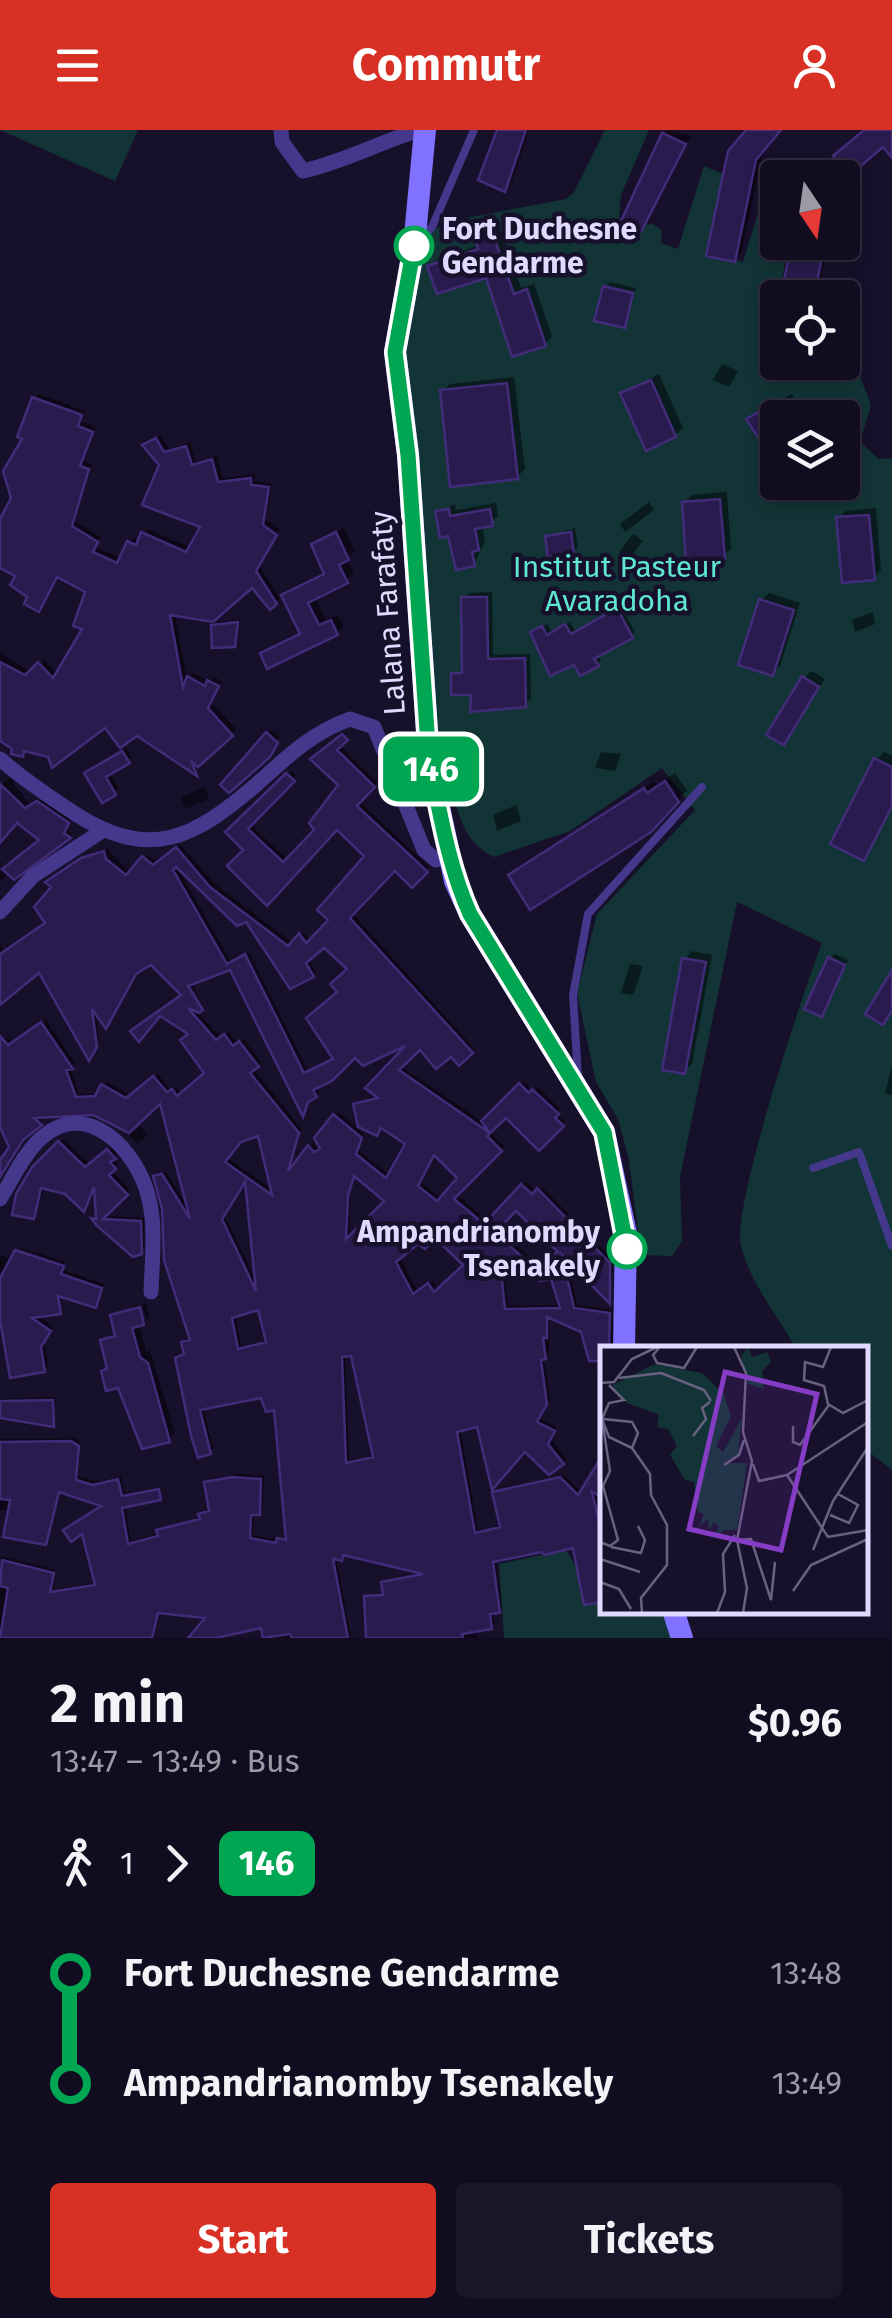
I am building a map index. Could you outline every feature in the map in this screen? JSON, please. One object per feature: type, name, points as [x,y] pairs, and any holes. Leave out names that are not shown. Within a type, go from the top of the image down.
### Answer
[{"type":"main road","name":"Lalana Farafaty","points":[[422,130],[414,246],[395,352],[408,455],[429,760],[449,856],[470,914],[604,1132],[626,1233],[624,1346]]},
{"type":"main road","points":[[673,1613],[682,1638]]},
{"type":"street","points":[[281,130],[282,142],[303,172],[339,163],[375,143],[422,130]]},
{"type":"street","points":[[0,759],[102,831],[142,843],[197,829],[219,816],[300,744],[350,719],[374,727],[386,747],[424,850],[436,860],[449,856]]},
{"type":"street","points":[[0,912],[33,876],[102,831]]},
{"type":"street","points":[[0,1199],[38,1142],[54,1130],[84,1125],[109,1132],[119,1141],[148,1193],[152,1292]]},
{"type":"lane","points":[[414,246],[432,227],[474,130]]},
{"type":"lane","points":[[579,1091],[573,995],[588,914],[702,787]]},
{"type":"lane","points":[[813,1168],[859,1152],[892,1246]]},
{"type":"lane","points":[[882,1218],[892,1215]]},
{"type":"green space","points":[[0,130],[138,130],[115,181]]},
{"type":"green space","name":"Institut Pasteur Avaradoha","points":[[605,130],[649,130],[621,195],[619,218],[639,226],[653,224],[662,231],[661,243],[678,249],[704,166],[733,178],[714,254],[743,262],[760,207],[760,260],[786,260],[782,280],[760,280],[760,380],[860,380],[860,377],[871,405],[860,442],[879,459],[892,458],[892,1470],[867,1451],[867,1346],[795,1346],[757,1286],[741,1246],[741,1224],[757,1146],[822,943],[737,902],[680,1177],[682,1241],[672,1256],[641,1255],[629,1160],[618,1119],[596,1082],[577,993],[597,914],[695,810],[662,768],[570,831],[494,857],[471,838],[458,811],[448,748],[454,740],[432,742],[403,345],[419,256],[431,232],[445,222],[566,199],[574,192]]},
{"type":"green space","points":[[566,1550],[585,1582],[600,1597],[600,1613],[666,1613],[675,1638],[504,1638],[499,1564]]},
{"type":"building","points":[[497,130],[526,130],[505,192],[478,180]]},
{"type":"building","points":[[746,130],[781,130],[756,160],[735,262],[706,256],[728,151]]},
{"type":"building","points":[[864,130],[892,130],[892,158],[883,147],[860,167],[860,160],[837,160],[833,156]]},
{"type":"building","points":[[662,133],[686,144],[641,232],[620,223]]},
{"type":"building","points":[[489,223],[514,294],[527,289],[546,346],[512,357],[486,278],[437,294],[427,266],[478,249],[472,228]]},
{"type":"building","points":[[788,260],[821,260],[818,280],[784,280]]},
{"type":"building","points":[[603,286],[633,293],[625,328],[594,321]]},
{"type":"building","points":[[651,380],[676,437],[646,451],[620,393]]},
{"type":"building","points":[[507,383],[518,479],[450,487],[440,390]]},
{"type":"building","points":[[32,397],[82,415],[78,426],[93,432],[80,466],[89,469],[72,526],[98,542],[93,552],[117,563],[127,541],[136,545],[141,532],[186,552],[200,527],[142,505],[159,465],[142,445],[156,438],[164,452],[186,446],[192,465],[212,459],[218,482],[251,478],[251,485],[269,487],[263,525],[277,535],[256,571],[277,604],[270,610],[252,588],[213,622],[170,615],[183,687],[187,676],[205,686],[207,680],[219,686],[208,708],[233,736],[198,767],[192,762],[197,776],[137,736],[120,748],[105,728],[52,768],[48,757],[24,751],[23,757],[11,754],[12,749],[0,741],[0,662],[25,675],[38,662],[53,678],[82,629],[73,626],[85,592],[57,577],[39,612],[24,604],[27,597],[10,585],[15,576],[0,568],[0,519],[11,498],[3,471],[22,439],[17,437]]},
{"type":"building","points":[[760,412],[760,440],[746,419]]},
{"type":"building","points":[[720,499],[725,559],[686,562],[682,502]]},
{"type":"building","points":[[449,509],[450,516],[490,509],[493,526],[475,529],[479,550],[472,552],[475,566],[456,570],[448,536],[440,538],[435,511]]},
{"type":"building","points":[[869,515],[875,580],[842,583],[836,517]]},
{"type":"building","points":[[336,532],[349,560],[339,565],[348,583],[308,603],[319,625],[331,620],[338,635],[267,669],[260,653],[300,634],[281,595],[324,574],[311,544]]},
{"type":"building","points":[[571,532],[574,554],[548,558],[545,536]]},
{"type":"building","points":[[461,597],[487,597],[488,659],[525,658],[526,707],[470,712],[471,695],[451,695],[451,673],[462,673]]},
{"type":"building","points":[[759,599],[794,610],[773,676],[738,665]]},
{"type":"building","points":[[617,608],[633,638],[594,659],[599,666],[580,676],[574,665],[550,676],[530,632],[542,626],[547,635],[565,624],[571,634]]},
{"type":"building","points":[[238,622],[235,647],[212,648],[211,625]]},
{"type":"building","points":[[802,676],[819,687],[784,745],[766,735]]},
{"type":"building","points":[[266,732],[278,743],[270,757],[229,793],[220,785]]},
{"type":"building","points":[[342,734],[348,740],[337,750],[375,787],[357,806],[428,872],[412,888],[395,871],[350,918],[473,1053],[459,1066],[451,1057],[436,1069],[420,1050],[399,1070],[490,1133],[481,1121],[519,1083],[529,1093],[532,1089],[559,1114],[555,1118],[564,1126],[539,1151],[506,1118],[487,1136],[502,1151],[454,1199],[484,1224],[521,1184],[532,1194],[537,1188],[610,1263],[610,1304],[562,1255],[574,1308],[610,1313],[609,1346],[600,1346],[600,1361],[589,1361],[581,1332],[547,1317],[547,1338],[543,1338],[546,1359],[541,1360],[547,1404],[537,1422],[555,1431],[548,1444],[564,1464],[549,1475],[525,1452],[492,1490],[477,1427],[457,1432],[475,1533],[500,1527],[492,1492],[560,1477],[578,1495],[600,1459],[600,1496],[592,1492],[600,1525],[600,1602],[584,1605],[573,1548],[544,1555],[542,1552],[493,1562],[500,1613],[490,1614],[492,1629],[462,1634],[463,1638],[366,1638],[364,1596],[383,1595],[381,1582],[423,1574],[343,1555],[342,1561],[333,1559],[348,1638],[292,1638],[290,1634],[263,1638],[261,1628],[216,1638],[188,1638],[205,1618],[158,1613],[152,1638],[0,1638],[8,1588],[0,1586],[2,1560],[54,1573],[50,1592],[95,1585],[82,1534],[71,1542],[63,1530],[101,1506],[59,1492],[46,1545],[3,1537],[10,1500],[0,1499],[0,1442],[71,1441],[79,1446],[76,1480],[93,1485],[118,1479],[122,1496],[159,1489],[161,1500],[122,1508],[128,1544],[158,1536],[156,1530],[200,1519],[198,1514],[209,1511],[204,1482],[233,1477],[261,1479],[260,1515],[251,1515],[250,1538],[276,1543],[277,1538],[286,1540],[274,1410],[266,1412],[261,1398],[200,1410],[211,1454],[198,1458],[191,1436],[175,1358],[184,1354],[181,1342],[190,1340],[164,1260],[162,1209],[153,1176],[162,1174],[190,1219],[160,1104],[129,1133],[93,1115],[34,1118],[42,1125],[23,1140],[0,1177],[0,1160],[9,1147],[0,1127],[0,1036],[8,1045],[41,1022],[73,1069],[66,1070],[76,1097],[95,1096],[101,1084],[126,1098],[153,1076],[167,1092],[172,1089],[177,1096],[204,1073],[180,1040],[188,1034],[160,1016],[139,1042],[130,1031],[181,995],[151,965],[136,974],[106,1029],[92,1009],[97,1047],[89,1061],[39,973],[0,1005],[0,954],[45,923],[34,907],[51,887],[45,882],[81,858],[104,851],[106,859],[126,875],[142,856],[153,865],[176,847],[210,887],[288,946],[299,933],[306,943],[328,920],[317,910],[364,856],[337,830],[267,906],[227,866],[243,850],[225,832],[286,773],[295,781],[248,829],[283,862],[314,830],[309,823],[338,785],[310,759]],"holes":[[[176,867],[237,926],[246,922],[290,989],[314,977],[306,963],[324,948],[347,969],[330,984],[337,992],[306,1018],[333,1059],[304,1073],[245,954],[227,964],[173,870]],[[230,970],[303,1117],[308,1102],[317,1097],[313,1090],[332,1081],[355,1058],[363,1066],[405,1046],[365,1088],[378,1098],[353,1104],[358,1127],[377,1136],[381,1128],[405,1144],[386,1178],[356,1154],[362,1138],[333,1114],[314,1138],[320,1149],[314,1152],[308,1145],[288,1171],[299,1133],[250,1073],[259,1067],[239,1041],[233,1046],[224,1034],[216,1040],[188,1008],[199,1013],[203,1010],[188,986]],[[258,1136],[272,1195],[225,1162],[241,1142]],[[434,1155],[457,1178],[437,1201],[418,1186]],[[354,1176],[384,1201],[346,1239],[348,1196]],[[245,1182],[256,1291],[222,1219]],[[516,1211],[558,1252],[527,1260],[530,1273],[538,1271],[540,1281],[551,1279],[560,1308],[505,1309],[500,1261],[515,1274],[527,1261],[495,1233]],[[435,1238],[463,1265],[434,1292],[428,1283],[413,1294],[396,1262],[418,1244],[425,1249]],[[258,1310],[266,1342],[238,1349],[232,1318]],[[351,1356],[373,1457],[346,1463],[342,1357]]]},
{"type":"building","points":[[122,751],[130,763],[106,777],[116,795],[102,803],[84,773]]},
{"type":"building","points":[[874,758],[892,767],[892,806],[864,861],[830,844]]},
{"type":"building","points":[[665,781],[679,802],[651,832],[530,910],[508,875],[644,788],[647,793]]},
{"type":"building","points":[[0,784],[25,808],[37,801],[69,823],[64,833],[71,838],[14,880],[2,869],[39,840],[17,823],[0,843]]},
{"type":"building","points":[[828,957],[845,965],[822,1017],[804,1009]]},
{"type":"building","points":[[682,958],[706,962],[685,1074],[662,1070]]},
{"type":"building","points":[[892,970],[892,1010],[883,1025],[865,1014]]},
{"type":"building","points":[[58,1141],[85,1167],[107,1149],[116,1159],[110,1162],[116,1169],[109,1175],[128,1195],[103,1219],[141,1221],[142,1254],[133,1257],[96,1225],[91,1218],[96,1219],[94,1187],[84,1212],[65,1194],[41,1188],[34,1219],[12,1215],[16,1194],[32,1167]]},
{"type":"building","points":[[15,1250],[64,1266],[61,1274],[102,1288],[96,1308],[58,1296],[61,1314],[32,1318],[51,1331],[41,1347],[45,1372],[10,1378],[0,1320],[0,1278]]},
{"type":"building","points":[[140,1307],[144,1325],[132,1328],[140,1357],[148,1363],[170,1442],[142,1449],[118,1388],[106,1391],[101,1371],[107,1369],[100,1340],[115,1336],[110,1315]]},
{"type":"building","points":[[53,1400],[54,1427],[0,1418],[0,1401]]},
{"type":"bus line","name":"146","points":[[414,246],[395,352],[408,455],[429,760],[455,881],[470,914],[604,1132],[627,1249]]},
{"type":"place","name":"Fort Duchesne Gendarme","points":[[414,246]]},
{"type":"place","name":"Ampandrianomby Tsenakely","points":[[627,1249]]}]
